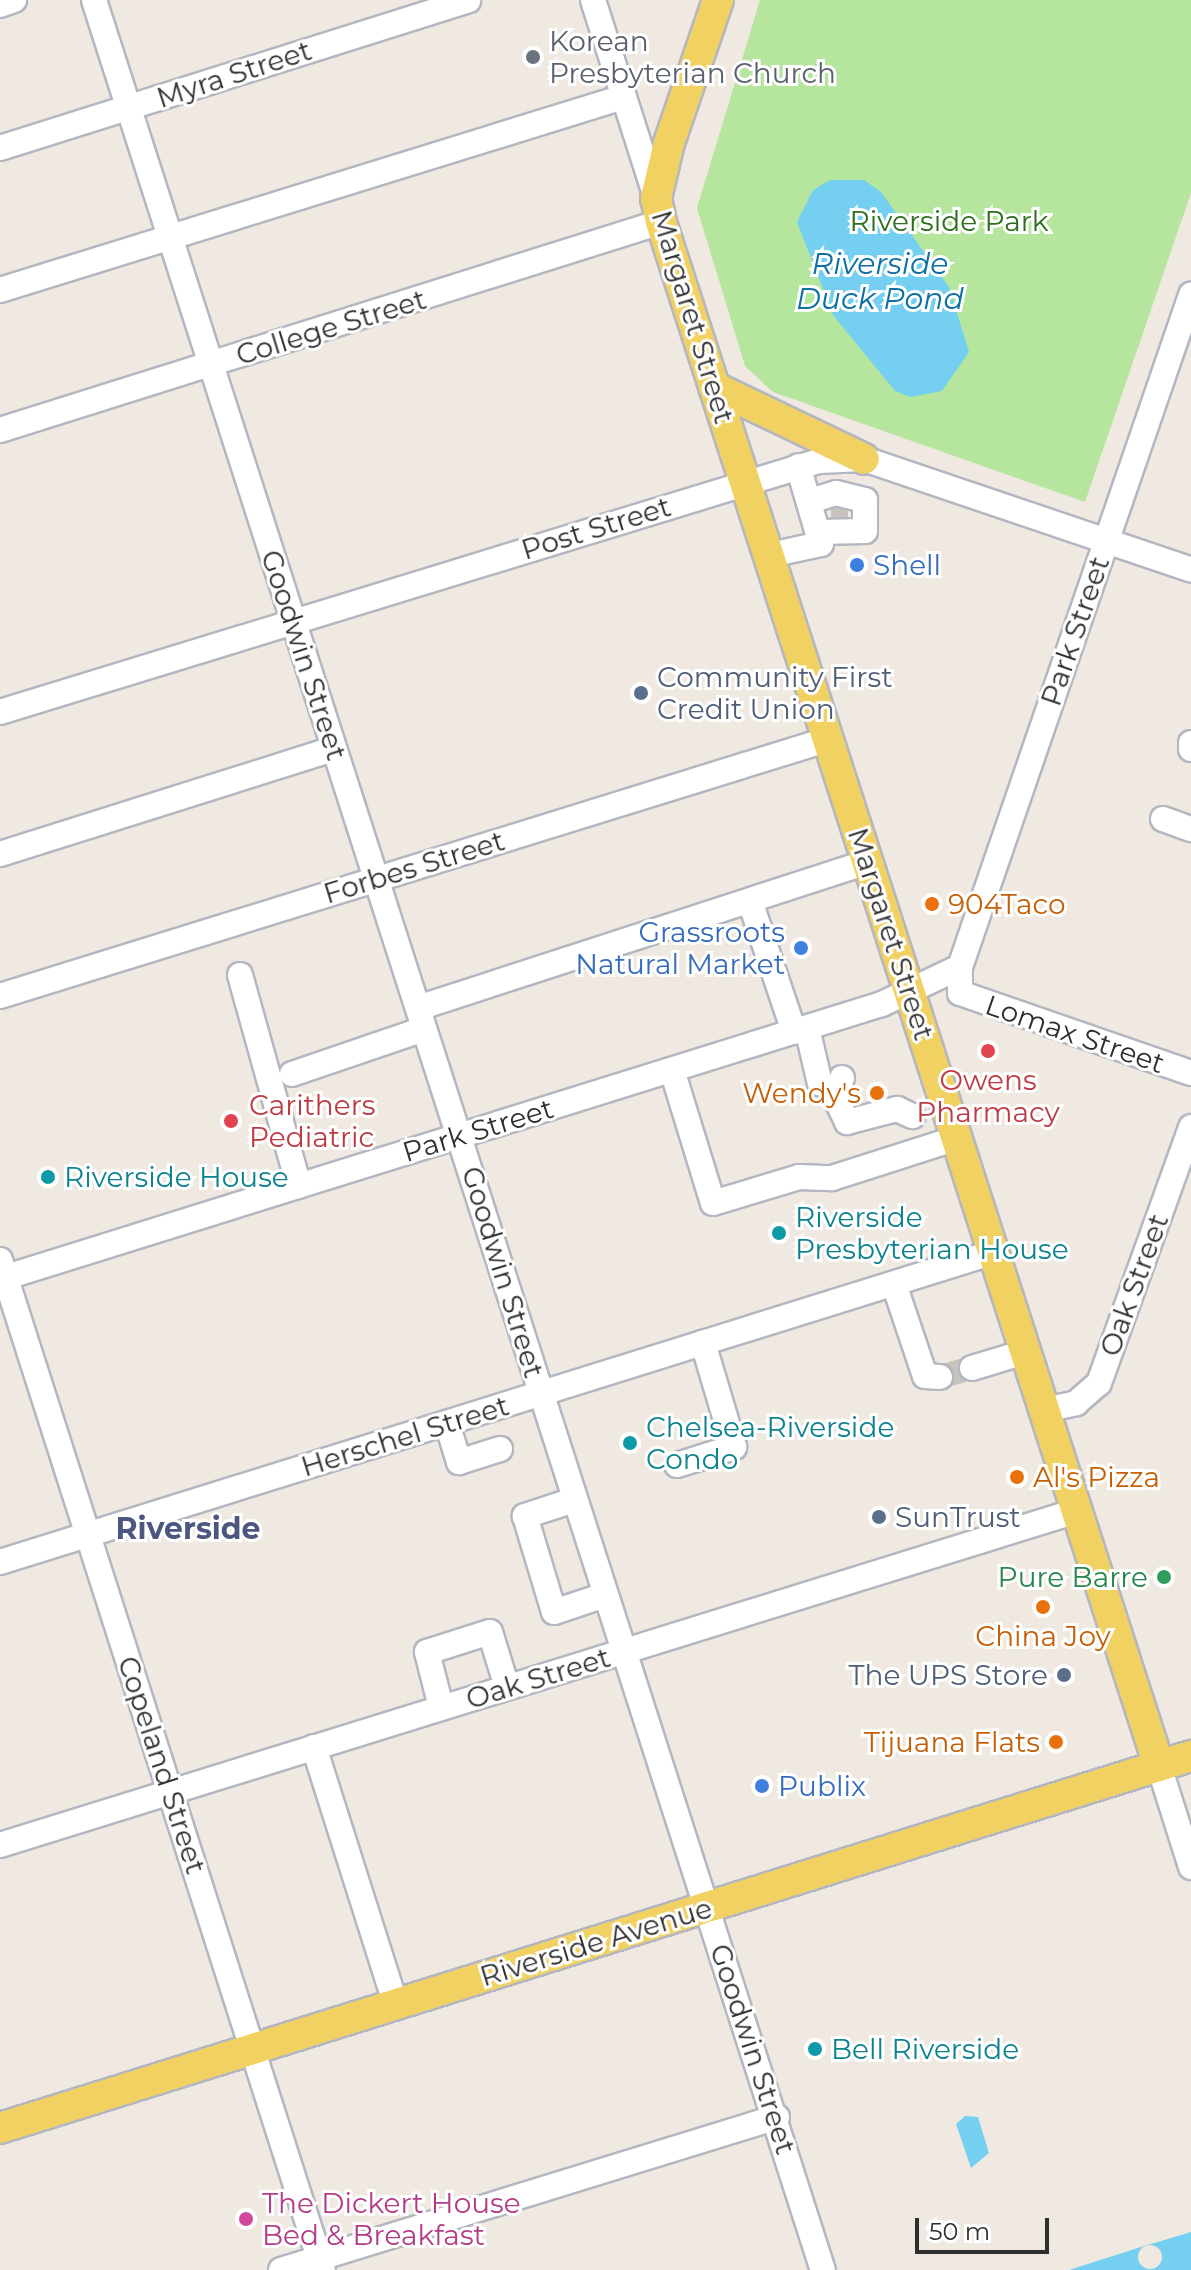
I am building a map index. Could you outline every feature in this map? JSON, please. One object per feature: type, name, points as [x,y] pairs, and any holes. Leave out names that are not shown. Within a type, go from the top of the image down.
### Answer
[{"type":"main road","points":[[659,210],[718,0]]},
{"type":"main road","name":"Margaret Street","points":[[659,210],[1159,1766]]},
{"type":"main road","points":[[714,387],[868,460]]},
{"type":"main road","name":"Riverside Avenue","points":[[0,2128],[1191,1756]]},
{"type":"street","points":[[0,5],[14,0]]},
{"type":"street","name":"Goodwin Street","points":[[94,0],[574,1500],[777,2117],[823,2270]]},
{"type":"street","name":"Myra Street","points":[[0,148],[468,0]]},
{"type":"street","name":"Margaret Street","points":[[593,0],[659,210]]},
{"type":"street","points":[[0,290],[623,97]]},
{"type":"street","name":"College Street","points":[[0,430],[210,365],[659,210]]},
{"type":"street","name":"Park Street","points":[[910,994],[960,993],[960,967],[1191,295]]},
{"type":"street","points":[[770,555],[821,544],[836,512],[868,460]]},
{"type":"street","name":"Post Street","points":[[0,712],[798,466],[868,460],[1191,570]]},
{"type":"street","points":[[798,466],[836,512]]},
{"type":"street","name":"Forbes Street","points":[[0,996],[829,739]]},
{"type":"street","points":[[0,854],[334,749]]},
{"type":"street","points":[[1163,819],[1191,829]]},
{"type":"street","points":[[292,1074],[421,1019],[868,862]]},
{"type":"street","points":[[750,901],[800,1030],[831,1081],[847,1122],[897,1109],[912,1116]]},
{"type":"street","name":"Park Street","points":[[2,1272],[299,1186],[800,1030],[910,994],[960,967]]},
{"type":"street","points":[[240,975],[299,1186]]},
{"type":"street","name":"Lomax Street","points":[[960,993],[1191,1073]]},
{"type":"street","points":[[672,1070],[713,1203],[799,1177],[832,1178],[957,1138]]},
{"type":"street","name":"Oak Street","points":[[1044,1410],[1076,1403],[1099,1383],[1191,1127]]},
{"type":"street","name":"Herschel Street","points":[[0,1562],[994,1252]]},
{"type":"street","name":"Copeland Street","points":[[2,1272],[321,2264]]},
{"type":"street","points":[[894,1284],[925,1376],[940,1377]]},
{"type":"street","points":[[677,1465],[734,1447],[703,1343]]},
{"type":"street","points":[[972,1368],[1025,1352]]},
{"type":"street","points":[[447,1423],[459,1462],[500,1449]]},
{"type":"street","points":[[574,1500],[525,1516],[554,1612],[605,1595]]},
{"type":"street","name":"Oak Street","points":[[0,1845],[1076,1511]]},
{"type":"street","points":[[441,1707],[427,1652],[490,1632],[507,1687]]},
{"type":"street","points":[[314,1747],[396,2005]]},
{"type":"street","name":"Margaret Street","points":[[1159,1766],[1191,1867]]},
{"type":"street","points":[[281,2270],[321,2264],[777,2117]]},
{"type":"green space","name":"Riverside Park","points":[[760,0],[1191,0],[1191,193],[1085,502],[773,392],[745,366],[697,208]]},
{"type":"water","name":"Riverside Duck Pond","points":[[830,180],[864,180],[881,192],[949,287],[969,352],[942,391],[910,397],[895,391],[833,315],[797,222],[813,190]]},
{"type":"water","points":[[965,2116],[978,2117],[989,2153],[971,2168],[956,2124]]},
{"type":"water","points":[[1191,2232],[1191,2270],[1069,2270],[1141,2247]]},
{"type":"pier","points":[[1150,2245],[1159,2248],[1162,2257],[1159,2266],[1150,2269],[1141,2266],[1138,2257],[1141,2248]]},
{"type":"tunnel","points":[[831,511],[848,511]]},
{"type":"tunnel","points":[[940,1377],[972,1368]]},
{"type":"place","name":"Korean Presbyterian Church","points":[[533,57]]},
{"type":"place","name":"Shell","points":[[857,565]]},
{"type":"place","name":"Community First Credit Union","points":[[641,693]]},
{"type":"place","name":"904Taco","points":[[932,904]]},
{"type":"place","name":"Grassroots Natural Market","points":[[801,948]]},
{"type":"place","name":"Owens Pharmacy","points":[[988,1051]]},
{"type":"place","name":"Wendy's","points":[[877,1093]]},
{"type":"place","name":"Carithers Pediatric","points":[[231,1121]]},
{"type":"place","name":"Riverside House","points":[[48,1177]]},
{"type":"place","name":"Riverside Presbyterian House","points":[[779,1233]]},
{"type":"place","name":"Chelsea-Riverside Condo","points":[[630,1443]]},
{"type":"place","name":"Al's Pizza","points":[[1017,1477]]},
{"type":"place","name":"SunTrust","points":[[879,1517]]},
{"type":"place","name":"Pure Barre","points":[[1164,1577]]},
{"type":"place","name":"China Joy","points":[[1043,1607]]},
{"type":"place","name":"The UPS Store","points":[[1064,1675]]},
{"type":"place","name":"Tijuana Flats","points":[[1056,1742]]},
{"type":"place","name":"Publix","points":[[762,1786]]},
{"type":"place","name":"Bell Riverside","points":[[815,2049]]},
{"type":"place","name":"The Dickert House Bed & Breakfast","points":[[246,2219]]},
{"type":"district","name":"Riverside","points":[[188,1529]]}]
